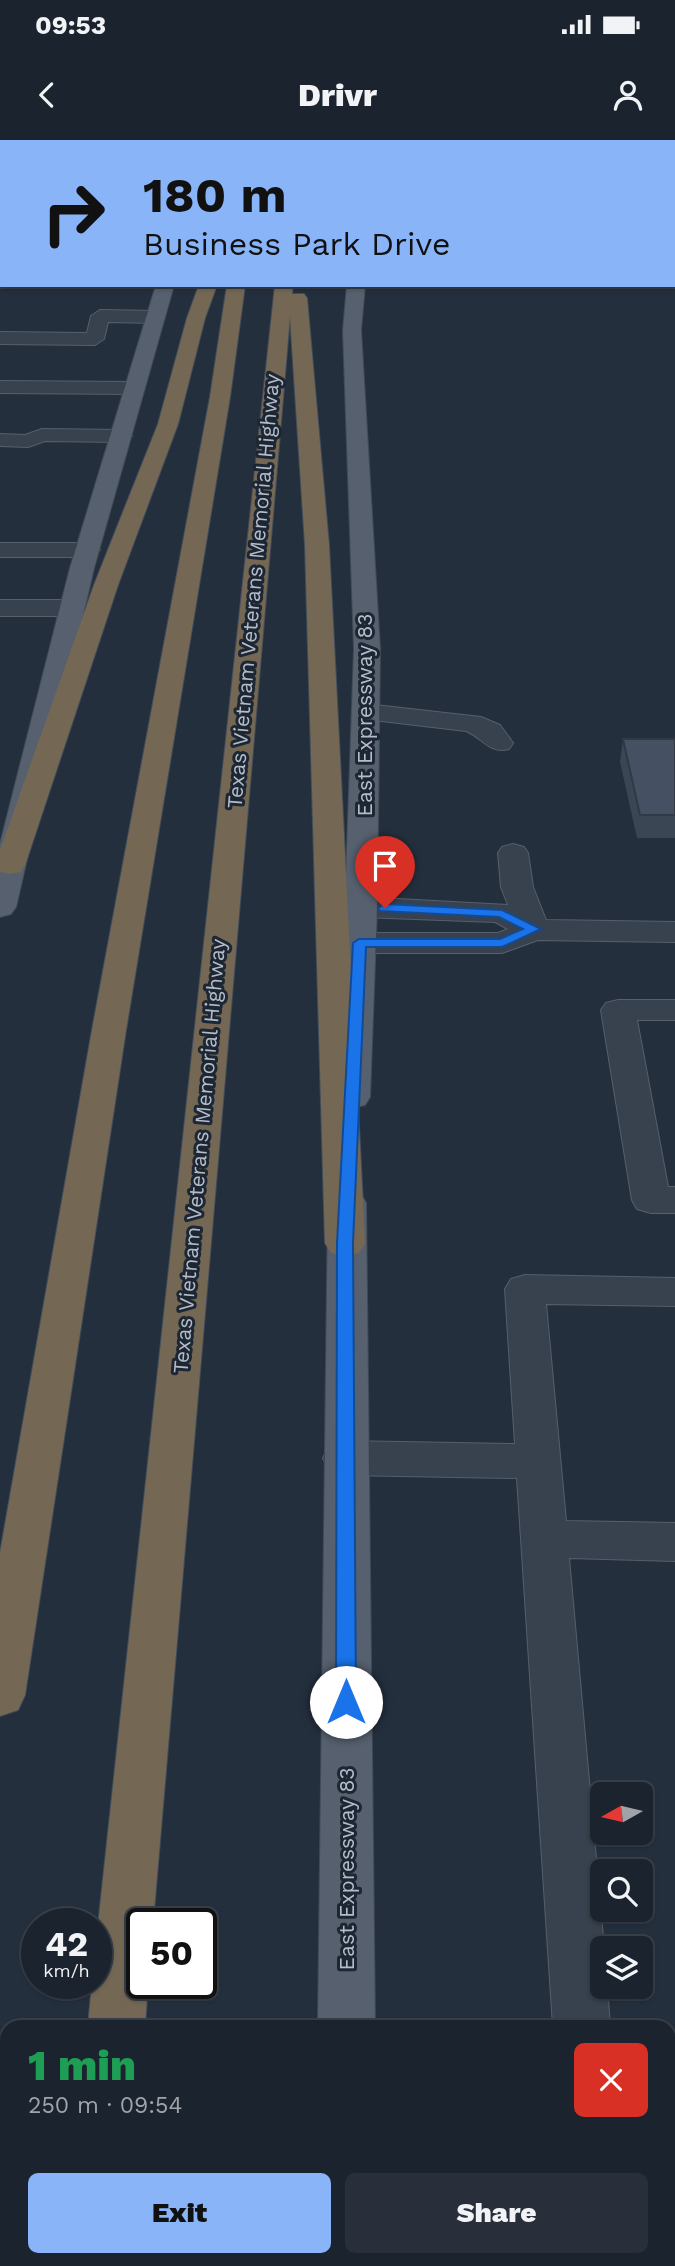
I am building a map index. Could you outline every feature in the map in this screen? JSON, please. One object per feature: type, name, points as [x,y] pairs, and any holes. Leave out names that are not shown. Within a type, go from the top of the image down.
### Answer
[{"type":"highway","points":[[4,889],[106,585],[168,424],[196,318],[207,287]]},
{"type":"highway","points":[[0,1695],[109,1030],[218,411],[236,287]]},
{"type":"highway","name":"Texas Vietnam Veterans Memorial Highway","points":[[117,2020],[284,287]]},
{"type":"highway","points":[[296,287],[301,310],[317,545],[345,1243]]},
{"type":"main road","points":[[4,889],[88,550],[164,287]]},
{"type":"main road","name":"East Expressway 83","points":[[347,2020],[345,1243],[361,906],[367,649],[352,330],[356,287]]},
{"type":"street","points":[[77,358],[95,339],[106,296]]},
{"type":"street","points":[[75,316],[156,317]]},
{"type":"street","points":[[0,338],[95,339]]},
{"type":"street","points":[[0,387],[60,387],[138,378]]},
{"type":"street","points":[[0,440],[27,441],[47,420],[60,387]]},
{"type":"street","points":[[47,420],[121,436]]},
{"type":"street","points":[[0,550],[88,550]]},
{"type":"street","points":[[0,608],[73,608]]},
{"type":"street","points":[[366,712],[471,723],[490,731],[499,743]]},
{"type":"street","points":[[513,853],[517,887],[534,929]]},
{"type":"street","points":[[361,906],[502,914],[534,929],[675,932]]},
{"type":"street","points":[[359,943],[502,943],[534,929]]},
{"type":"street","points":[[675,1010],[618,1010],[651,1200],[675,1200]]},
{"type":"street","points":[[582,2020],[525,1289],[675,1292]]},
{"type":"street","points":[[345,1458],[538,1461]]},
{"type":"street","points":[[543,1539],[675,1542]]},
{"type":"building","points":[[623,739],[675,739],[675,815],[640,815]]},
{"type":"route","points":[[346,1702],[345,1243],[359,943],[502,943],[534,929],[502,914],[385,908]]}]
